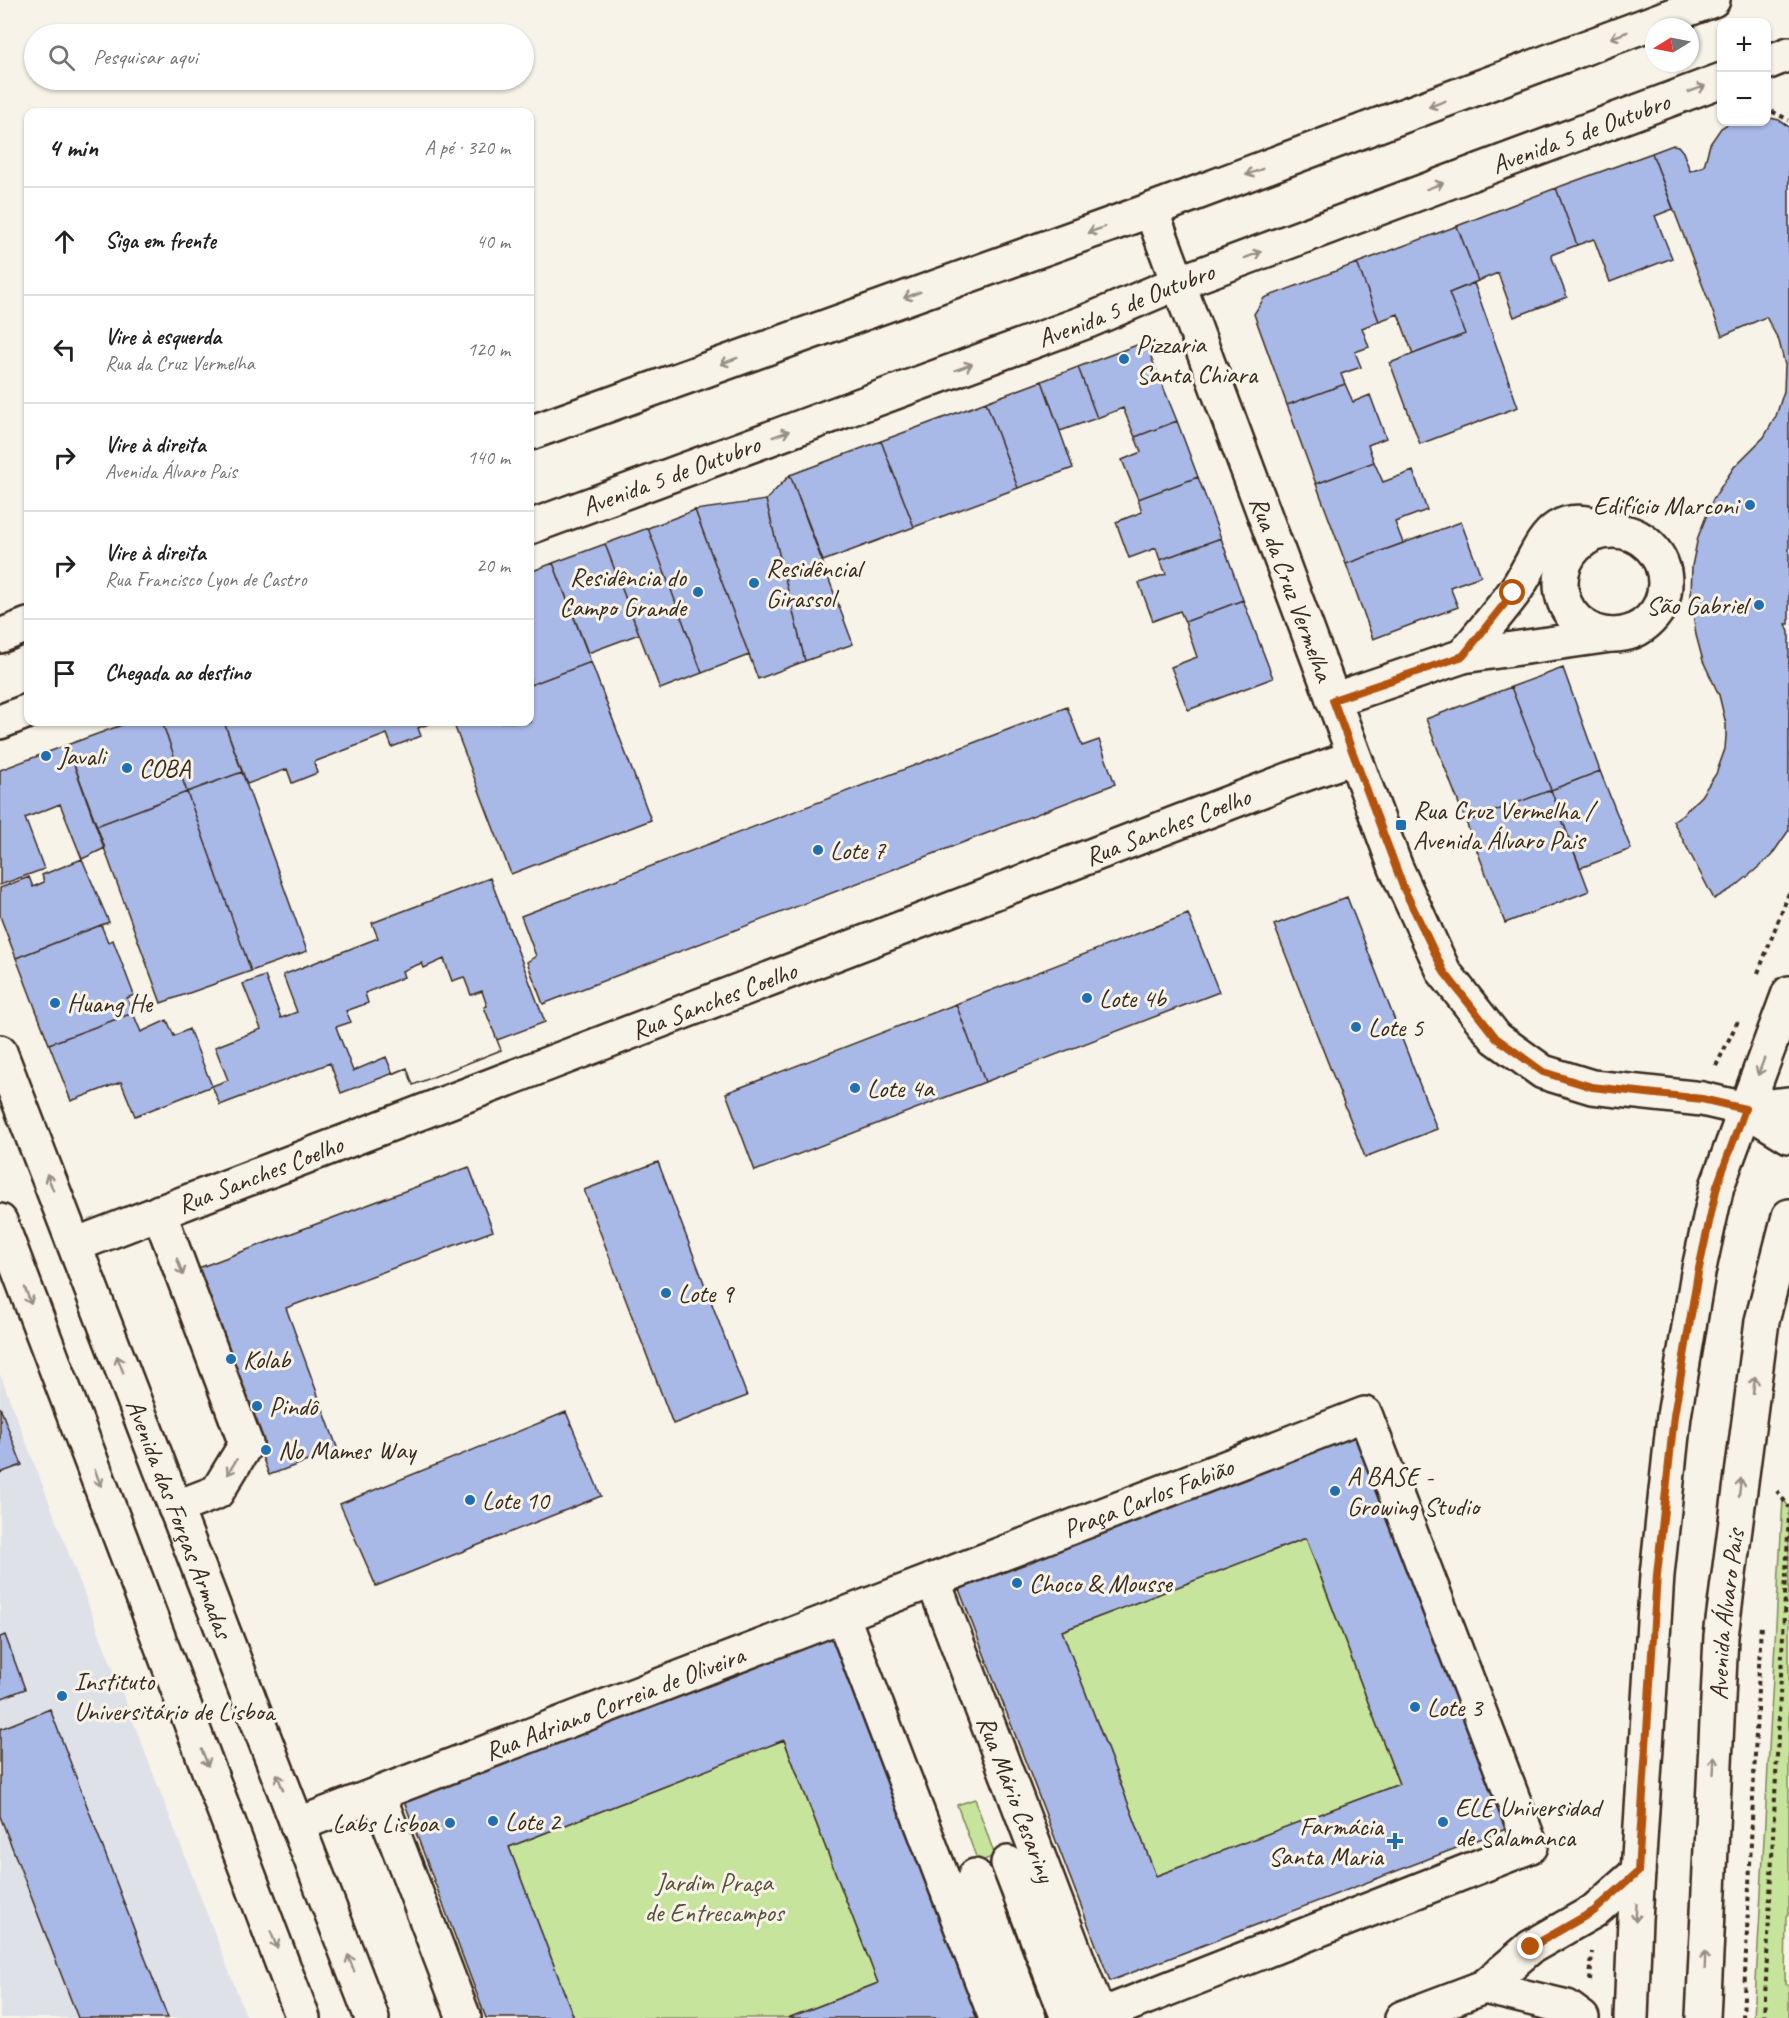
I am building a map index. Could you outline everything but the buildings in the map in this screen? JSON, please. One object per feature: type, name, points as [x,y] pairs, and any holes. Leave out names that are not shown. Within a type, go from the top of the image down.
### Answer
[{"type":"street","points":[[534,432],[1151,210],[1713,0]]},
{"type":"street","points":[[1771,61],[1789,54]]},
{"type":"street","name":"Avenida 5 de Outubro","points":[[534,526],[1088,321],[1178,283],[1717,82]]},
{"type":"street","name":"Rua da Cruz Vermelha","points":[[1151,210],[1404,889],[1444,972],[1496,1038],[1543,1072],[1592,1087],[1702,1099],[1745,1109]]},
{"type":"street","points":[[1333,700],[1463,656],[1625,634],[1640,628],[1653,617],[1661,602],[1665,586],[1656,554],[1645,542],[1630,534],[1595,524],[1581,522],[1564,525],[1550,532],[1541,544],[1524,578],[1463,656]]},
{"type":"street","points":[[1613,635],[1592,632],[1577,622],[1566,607],[1561,590],[1562,572],[1569,555],[1581,542],[1597,533],[1614,531]]},
{"type":"street","points":[[0,636],[24,627]]},
{"type":"street","points":[[0,722],[24,713]]},
{"type":"street","name":"Rua Sanches Coelho","points":[[75,1245],[1268,787],[1354,757]]},
{"type":"street","points":[[1631,2018],[1657,1575],[1674,1416],[1698,1273],[1717,1186],[1789,993]]},
{"type":"street","name":"Avenida das Forças Armadas","points":[[0,1052],[372,2018]]},
{"type":"street","points":[[1745,1109],[1789,1104]]},
{"type":"street","points":[[1745,1109],[1789,1136]]},
{"type":"street","points":[[159,1212],[246,1444],[217,1492],[175,1508]]},
{"type":"street","name":"Avenida Álvaro Pais","points":[[1703,2018],[1721,1636],[1762,1321],[1789,1216]]},
{"type":"street","points":[[2,1234],[303,2018]]},
{"type":"street","name":"Praça Carlos Fabião","points":[[933,1580],[1365,1414],[1532,1846],[1089,2017]]},
{"type":"street","name":"Rua Adriano Correia de Oliveira","points":[[297,1825],[933,1580]]},
{"type":"street","name":"Rua Mário Cesariny","points":[[933,1580],[1089,2017]]},
{"type":"street","points":[[842,1615],[996,2018]]},
{"type":"street","points":[[378,1794],[464,2018]]},
{"type":"street","name":"Rua Mário Cesariny","points":[[1008,1863],[1089,2017]]},
{"type":"street","points":[[1402,2018],[1484,1987],[1531,1947],[1594,1911],[1638,1872]]},
{"type":"street","points":[[975,1876],[1029,2018]]},
{"type":"street","points":[[1484,1987],[1567,2007],[1582,2018]]},
{"type":"path","points":[[1771,109],[1789,120]]},
{"type":"path","points":[[1773,1499],[1774,1488]]},
{"type":"path","points":[[1764,2018],[1789,1514]]},
{"type":"path","points":[[1743,2018],[1762,1612]]},
{"type":"shaded area","name":"Instituto Universitário de Lisboa","points":[[0,1374],[247,2018],[0,2018]]},
{"type":"green space","points":[[1783,1499],[1789,1507],[1789,1913],[1786,1916],[1785,1983],[1789,1986],[1789,2018],[1754,2018]]},
{"type":"green space","points":[[1306,1538],[1399,1784],[1156,1876],[1062,1631]]},
{"type":"green space","name":"Jardim Praça de Entrecampos","points":[[784,1740],[878,1983],[788,2018],[574,2018],[509,1847]]},
{"type":"green space","points":[[975,1799],[995,1856],[978,1862],[957,1805]]},
{"type":"place","name":"Pizzaria Santa Chiara","points":[[1124,359]]},
{"type":"place","name":"Edifício Marconi","points":[[1750,505]]},
{"type":"place","name":"Residêncial Girassol","points":[[754,583]]},
{"type":"place","name":"Residência do Campo Grande","points":[[698,592]]},
{"type":"place","name":"São Gabriel","points":[[1759,605]]},
{"type":"place","name":"Javali","points":[[46,756]]},
{"type":"place","name":"COBA","points":[[127,768]]},
{"type":"place","name":"Rua Cruz Vermelha / Avenida Álvaro Pais","points":[[1401,825]]},
{"type":"place","name":"Lote 7","points":[[818,850]]},
{"type":"place","name":"Lote 4b","points":[[1087,998]]},
{"type":"place","name":"Huang He","points":[[55,1003]]},
{"type":"place","name":"Lote 5","points":[[1356,1027]]},
{"type":"place","name":"Lote 4a","points":[[855,1088]]},
{"type":"place","name":"Lote 9","points":[[666,1293]]},
{"type":"place","name":"Kolab","points":[[231,1359]]},
{"type":"place","name":"Pindô","points":[[257,1406]]},
{"type":"place","name":"No Mames Way","points":[[266,1450]]},
{"type":"place","name":"A BASE - Growing Studio","points":[[1335,1491]]},
{"type":"place","name":"Lote 10","points":[[470,1500]]},
{"type":"place","name":"Choco & Mousse","points":[[1017,1583]]},
{"type":"place","name":"Instituto Universitário de Lisboa","points":[[62,1696]]},
{"type":"place","name":"Lote 3","points":[[1415,1707]]},
{"type":"place","name":"Lote 2","points":[[493,1821]]},
{"type":"place","name":"ELE Universidad de Salamanca","points":[[1443,1822]]},
{"type":"place","name":"Labs Lisboa","points":[[450,1823]]},
{"type":"place","name":"Farmácia Santa Maria","points":[[1395,1841]]},
{"type":"route","points":[[1513,593],[1463,656],[1333,700],[1404,889],[1444,972],[1496,1038],[1543,1072],[1592,1087],[1702,1099],[1745,1109],[1717,1186],[1698,1273],[1674,1416],[1657,1575],[1638,1872],[1594,1911],[1531,1947]]}]
